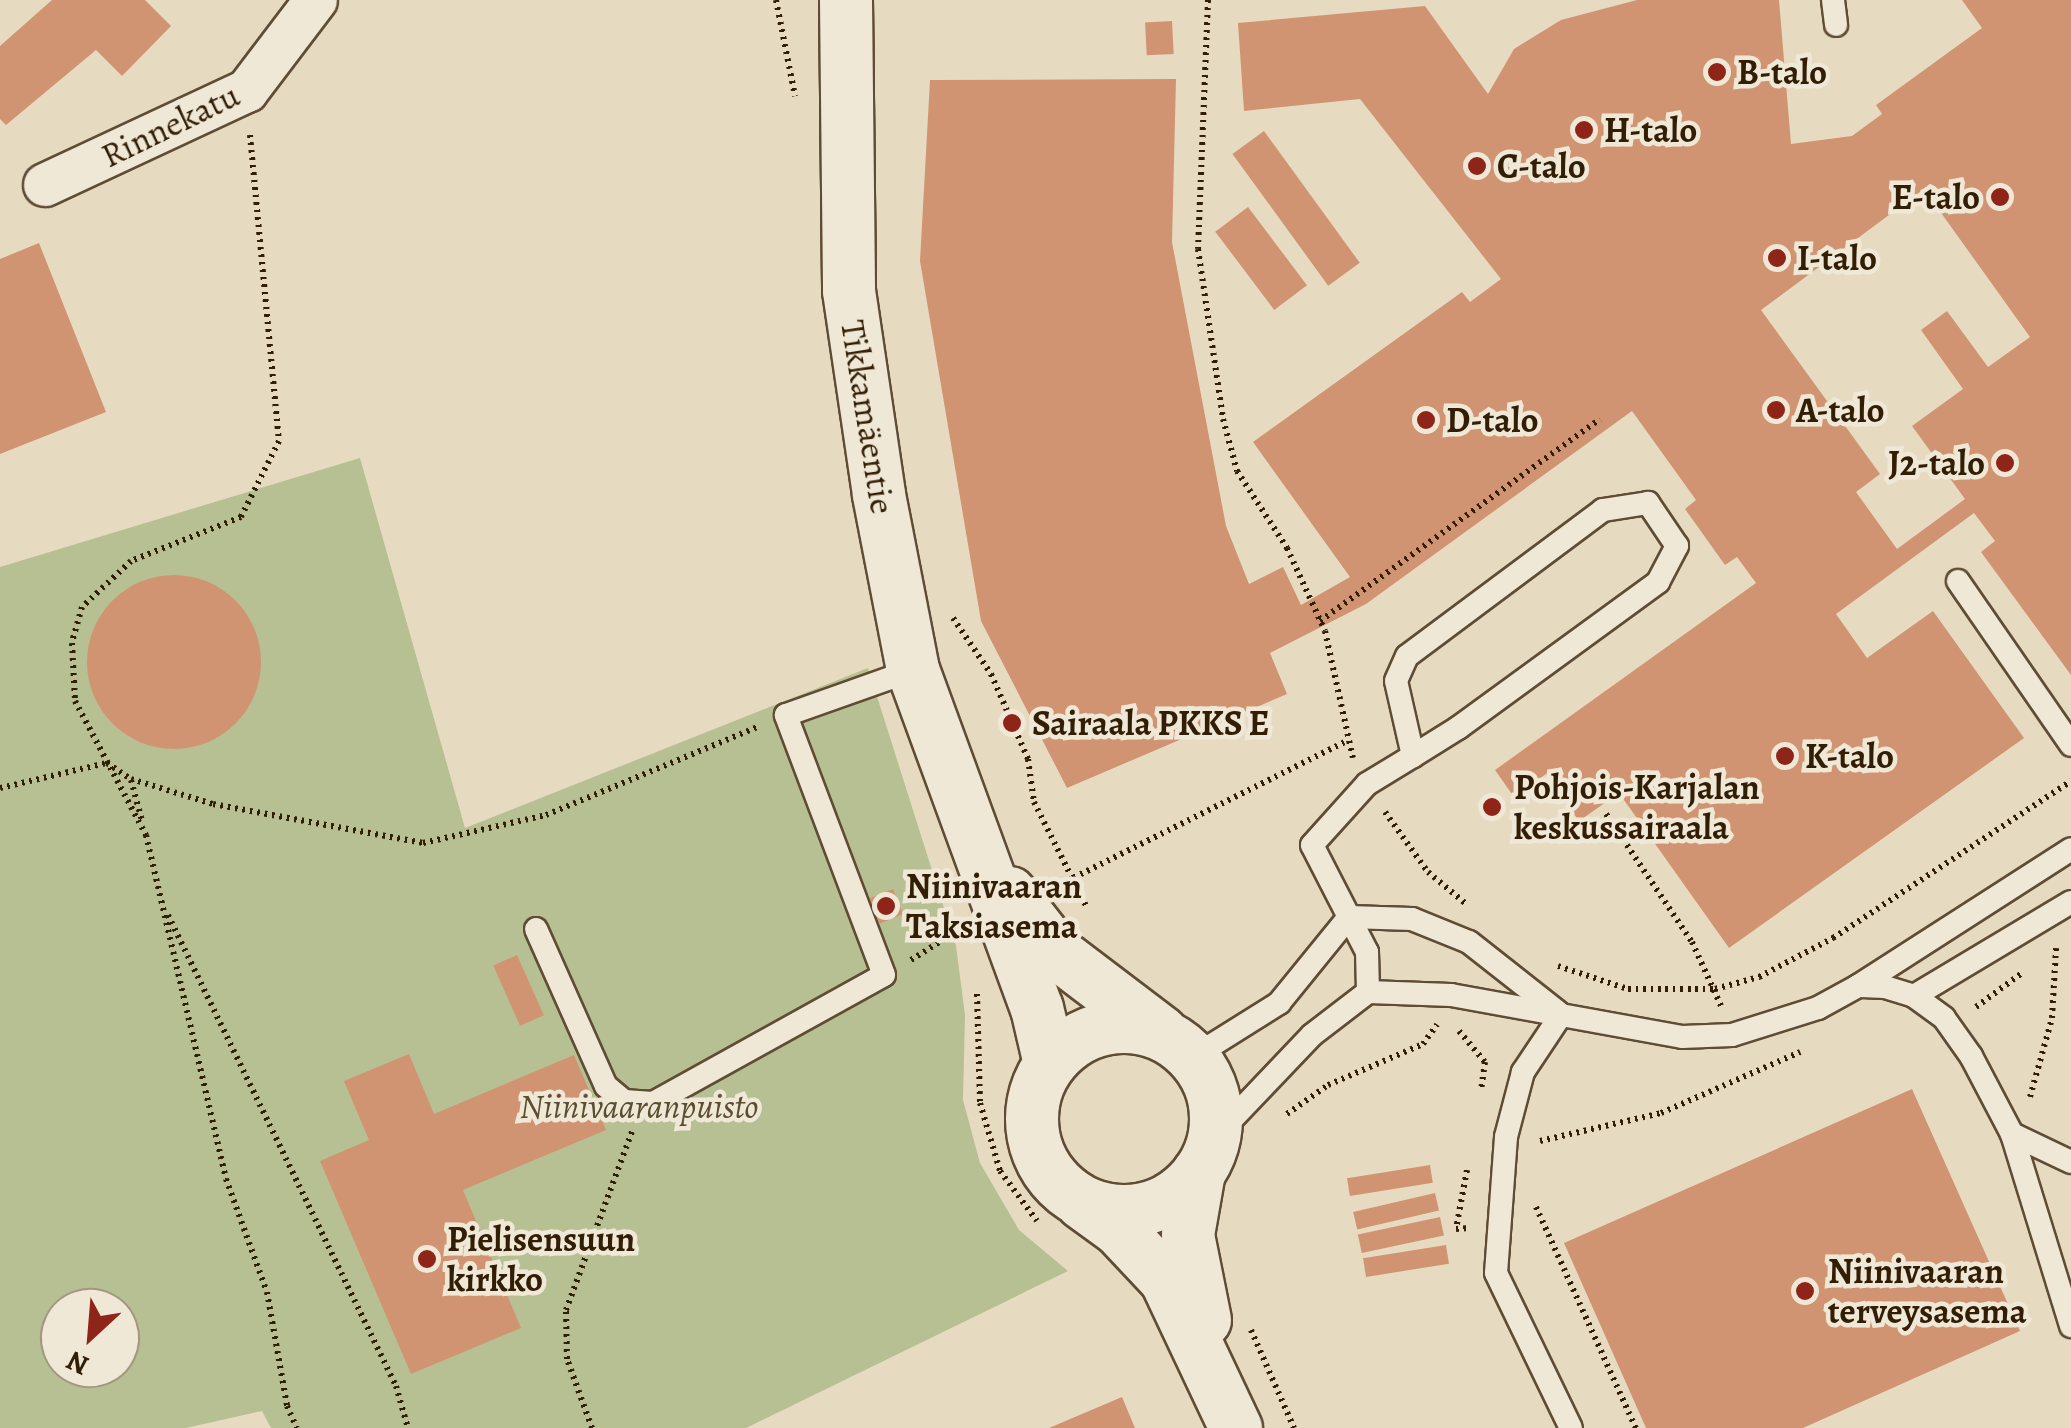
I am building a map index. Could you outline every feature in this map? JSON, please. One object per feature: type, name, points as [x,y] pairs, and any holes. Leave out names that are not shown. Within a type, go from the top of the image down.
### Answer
[{"type":"street","name":"Rinnekatu","points":[[45,185],[247,91],[316,0]]},
{"type":"street","name":"Tikkamäentie","points":[[846,0],[849,291],[913,670],[1008,909],[1050,1064]]},
{"type":"street","name":"Tikkamäentie","points":[[1008,909],[1057,953],[1183,1049]]},
{"type":"street","points":[[1107,1028],[1141,1028],[1183,1049],[1213,1096],[1207,1155],[1188,1234],[1191,1267],[1233,1421],[1166,1280],[1119,1230],[1053,1178],[1031,1122],[1036,1091],[1050,1064],[1075,1040],[1107,1028]]},
{"type":"street","points":[[1076,1198],[1129,1211],[1180,1192],[1207,1155]]},
{"type":"lane","points":[[1833,0],[1836,25]]},
{"type":"lane","points":[[1368,992],[1367,952],[1312,845],[1366,784],[1413,756],[1658,582],[1677,546],[1648,503],[1603,510],[1407,656],[1396,681],[1413,756]]},
{"type":"lane","points":[[1958,581],[2071,745]]},
{"type":"lane","points":[[536,929],[606,1086],[624,1101],[653,1102],[884,976],[786,715],[913,670]]},
{"type":"lane","points":[[1207,1155],[1253,1095],[1312,1035],[1368,992],[1451,995],[1634,1032],[1732,1035],[1818,1008],[2071,849]]},
{"type":"lane","points":[[1914,996],[2071,902]]},
{"type":"lane","points":[[1349,917],[1412,919],[1468,942],[1561,1015]]},
{"type":"lane","points":[[1183,1049],[1279,1003],[1349,917]]},
{"type":"lane","points":[[1858,986],[1914,996],[1949,1025],[2012,1134],[2071,1326]]},
{"type":"lane","points":[[1561,1015],[1523,1072],[1506,1137],[1496,1273],[1570,1428]]},
{"type":"lane","points":[[2012,1134],[2071,1162]]},
{"type":"path","points":[[776,0],[792,58]]},
{"type":"path","points":[[1208,0],[1198,249],[1223,419],[1238,470],[1286,548],[1320,621],[1344,742],[1366,784],[1428,872],[1476,912]]},
{"type":"path","points":[[247,91],[278,441],[241,517],[132,561],[82,607],[72,643],[74,701],[146,835],[226,1179],[267,1292],[287,1406],[297,1428]]},
{"type":"path","points":[[1320,621],[1600,420]]},
{"type":"path","points":[[942,600],[991,674],[1069,880],[1093,916]]},
{"type":"path","points":[[0,788],[107,763],[131,779],[213,804],[423,843],[546,816],[786,715]]},
{"type":"path","points":[[884,976],[1008,909],[1344,742]]},
{"type":"path","points":[[131,779],[168,916],[396,1386],[408,1428]]},
{"type":"path","points":[[1545,958],[1571,974],[1628,989],[1715,989],[1760,977],[1833,938],[2071,781]]},
{"type":"path","points":[[1606,814],[1692,942],[1715,989],[1732,1035],[1730,1086]]},
{"type":"path","points":[[2012,1134],[2034,1089],[2052,1018],[2057,942],[2045,952]]},
{"type":"path","points":[[1949,1025],[2033,963]]},
{"type":"path","points":[[1253,1095],[1257,1135],[1328,1086],[1423,1044],[1440,1022],[1461,1032],[1484,1062],[1456,1228]]},
{"type":"path","points":[[1474,1133],[1541,1142],[1661,1113],[1730,1086],[1812,1046]]},
{"type":"path","points":[[592,1428],[566,1359],[566,1310],[632,1132],[653,1102]]},
{"type":"path","points":[[1540,1157],[1541,1142]]},
{"type":"path","points":[[1536,1188],[1541,1224],[1636,1428]]},
{"type":"path","points":[[1249,1324],[1294,1428]]},
{"type":"green space","name":"Niinivaaranpuisto","points":[[360,458],[465,828],[868,668],[956,946],[965,1015],[963,1100],[980,1163],[1019,1230],[1068,1271],[746,1428],[271,1428],[262,1411],[186,1428],[0,1428],[0,567]]},
{"type":"building","points":[[52,0],[145,0],[171,26],[122,76],[96,50],[6,125],[0,119],[0,46]]},
{"type":"building","points":[[1637,0],[1779,0],[1791,144],[1852,136],[1882,114],[1876,105],[1982,28],[1962,0],[2071,0],[2071,675],[1981,552],[1995,541],[1974,513],[1836,614],[1867,658],[1933,611],[2024,738],[1729,948],[1619,793],[1579,821],[1546,774],[1514,797],[1495,770],[1756,583],[1737,557],[1725,565],[1685,509],[1696,500],[1632,411],[1366,604],[1270,653],[1287,694],[1067,788],[981,621],[920,261],[930,80],[1176,79],[1172,242],[1226,526],[1249,584],[1283,567],[1301,605],[1350,577],[1253,442],[1462,292],[1470,302],[1501,279],[1360,99],[1244,111],[1238,23],[1425,6],[1488,94],[1514,49],[1561,20]],"holes":[[[1924,189],[2030,337],[1988,367],[1947,311],[1921,330],[1963,389],[1912,426],[1965,499],[1897,549],[1856,492],[1880,474],[1761,310]]]},
{"type":"building","points":[[1172,21],[1174,54],[1147,55],[1145,22]]},
{"type":"building","points":[[1264,131],[1360,263],[1328,286],[1232,154]]},
{"type":"building","points":[[1248,207],[1307,285],[1274,310],[1215,232]]},
{"type":"building","points":[[39,243],[106,412],[0,454],[0,259]]},
{"type":"building","points":[[174,575],[207,581],[236,600],[255,629],[261,662],[255,695],[236,724],[207,743],[174,749],[141,743],[112,724],[93,695],[87,662],[93,629],[112,600],[141,581]]},
{"type":"building","name":"Niinivaaran Taksiasema","points":[[893,889],[903,914],[880,923],[870,898]]},
{"type":"building","points":[[517,955],[544,1015],[520,1026],[493,966]]},
{"type":"building","name":"Pielisensuun kirkko","points":[[409,1054],[434,1114],[574,1055],[606,1130],[463,1190],[521,1328],[411,1374],[320,1161],[369,1140],[344,1081]]},
{"type":"building","points":[[1912,1089],[2020,1331],[1803,1428],[1646,1428],[1564,1243]]},
{"type":"building","points":[[1430,1165],[1433,1183],[1350,1196],[1347,1178]]},
{"type":"building","points":[[1435,1193],[1439,1211],[1357,1229],[1353,1212]]},
{"type":"building","points":[[1440,1217],[1444,1236],[1362,1253],[1358,1234]]},
{"type":"building","points":[[1446,1245],[1449,1264],[1366,1277],[1363,1258]]},
{"type":"building","points":[[1122,1397],[1135,1428],[1049,1428]]},
{"type":"place","name":"B-talo","points":[[1717,72]]},
{"type":"place","name":"H-talo","points":[[1584,130]]},
{"type":"place","name":"C-talo","points":[[1477,166]]},
{"type":"place","name":"E-talo","points":[[2000,197]]},
{"type":"place","name":"I-talo","points":[[1777,258]]},
{"type":"place","name":"A-talo","points":[[1776,410]]},
{"type":"place","name":"D-talo","points":[[1426,420]]},
{"type":"place","name":"J2-talo","points":[[2005,463]]},
{"type":"place","name":"Sairaala PKKS E","points":[[1012,723]]},
{"type":"place","name":"K-talo","points":[[1785,756]]},
{"type":"place","name":"Pohjois-Karjalan keskussairaala","points":[[1492,807]]},
{"type":"place","name":"Niinivaaran Taksiasema","points":[[886,906]]},
{"type":"place","name":"Pielisensuun kirkko","points":[[427,1259]]},
{"type":"place","name":"Niinivaaran terveysasema","points":[[1805,1291]]}]
